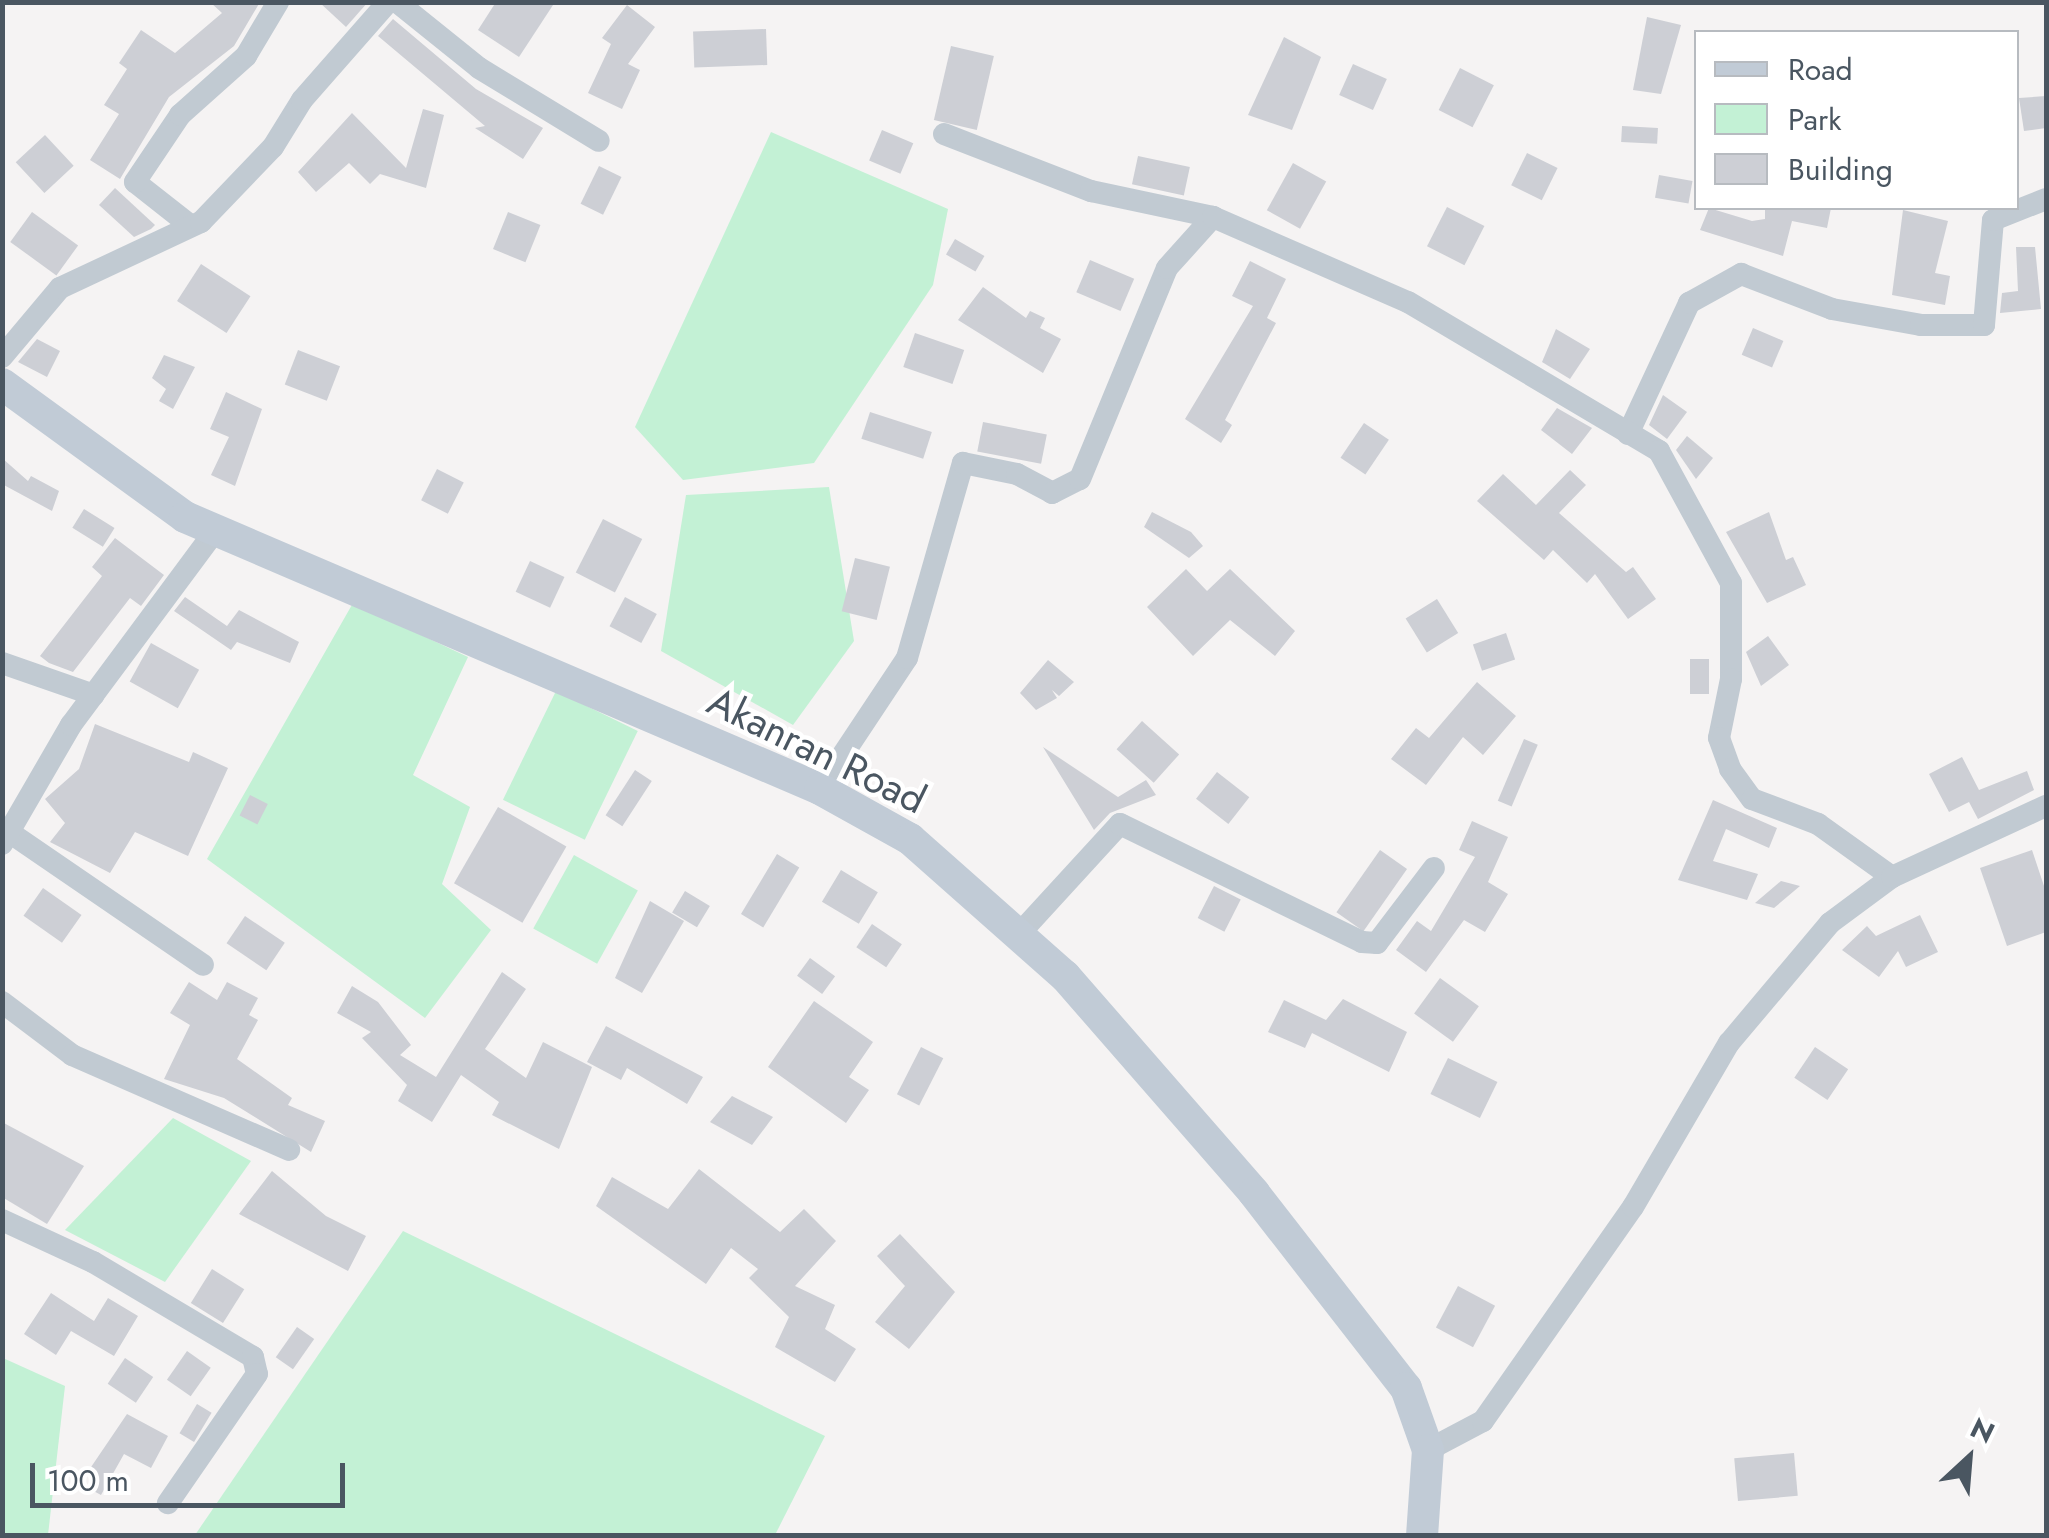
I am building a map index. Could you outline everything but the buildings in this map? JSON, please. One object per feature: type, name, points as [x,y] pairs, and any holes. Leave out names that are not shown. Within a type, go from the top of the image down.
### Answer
[{"type":"main road","name":"Akanran Road","points":[[2,384],[185,516],[820,789],[910,840],[1020,933],[1254,1193],[1406,1388],[1428,1450],[1422,1536]]},
{"type":"street","points":[[191,226],[136,182],[180,115],[246,56],[278,2]]},
{"type":"street","points":[[2,356],[60,288],[191,226],[273,147],[302,100],[388,2]]},
{"type":"street","points":[[397,2],[479,68],[599,141]]},
{"type":"street","points":[[944,134],[1091,191],[1213,217],[1408,302],[1659,451],[1731,583],[1731,679],[1719,738],[1730,769],[1752,799],[1818,824],[1892,877]]},
{"type":"street","points":[[2019,210],[2046,199]]},
{"type":"street","points":[[1628,434],[1689,303],[1740,274],[1832,308],[1921,325],[1984,325],[1993,220],[2018,210]]},
{"type":"street","points":[[820,789],[906,658],[963,463],[1017,474],[1052,493],[1080,478],[1167,268],[1213,217]]},
{"type":"street","points":[[203,965],[6,838],[94,696],[216,530]]},
{"type":"street","points":[[2,663],[94,696]]},
{"type":"street","points":[[1428,1450],[1483,1421],[1633,1208],[1730,1042],[1830,924],[1892,877],[2046,806]]},
{"type":"street","points":[[1020,933],[1120,824],[1362,942],[1377,943],[1434,868]]},
{"type":"street","points":[[2,1002],[72,1055],[289,1150]]},
{"type":"street","points":[[2,1220],[94,1262],[253,1357],[257,1374],[168,1503]]},
{"type":"green space","points":[[771,132],[948,209],[933,285],[814,463],[683,480],[635,427]]},
{"type":"green space","points":[[829,487],[854,641],[793,725],[661,651],[686,495]]},
{"type":"green space","points":[[353,603],[468,657],[413,775],[470,807],[442,884],[491,930],[425,1018],[207,859]]},
{"type":"green space","points":[[556,691],[638,731],[585,840],[503,800]]},
{"type":"green space","points":[[574,855],[638,890],[597,964],[533,928]]},
{"type":"green space","points":[[173,1118],[251,1161],[165,1282],[65,1230]]},
{"type":"green space","points":[[403,1231],[825,1436],[775,1535],[195,1535]]},
{"type":"green space","points":[[3,1358],[65,1386],[48,1535],[3,1535]]}]
